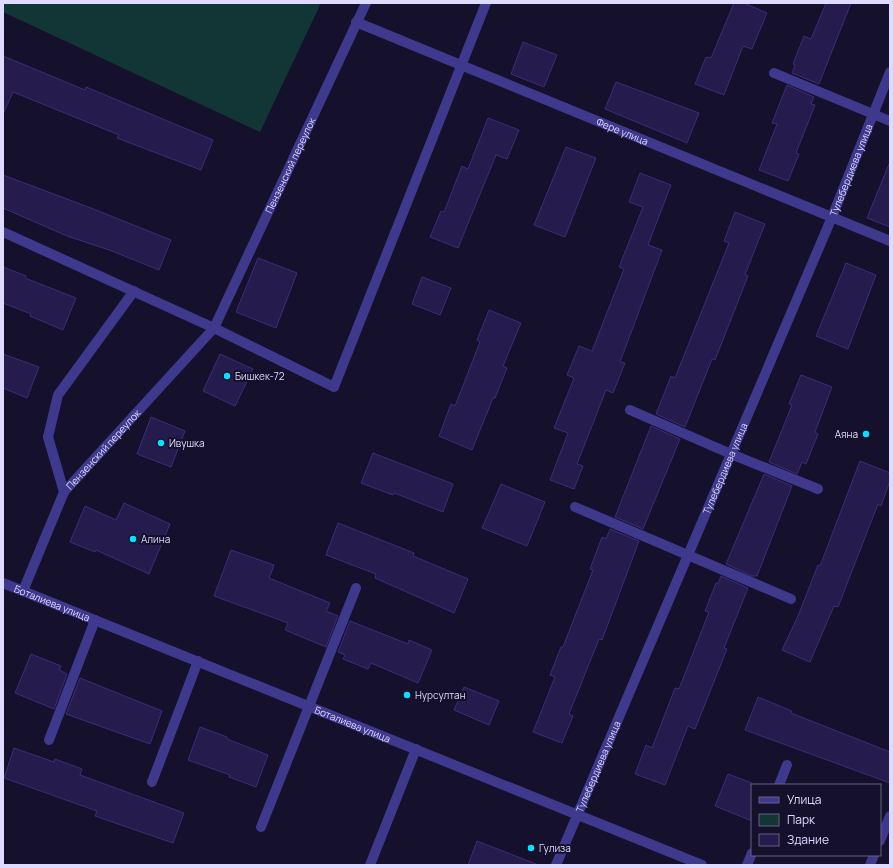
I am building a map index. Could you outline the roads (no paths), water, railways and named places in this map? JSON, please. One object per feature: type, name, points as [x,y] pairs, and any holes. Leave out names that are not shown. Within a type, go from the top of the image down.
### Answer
[{"type":"street","name":"Пензенский переулок","points":[[22,591],[64,492],[214,328],[366,3]]},
{"type":"street","points":[[3,232],[214,328],[334,387],[486,3]]},
{"type":"street","name":"Фере улица","points":[[356,22],[890,241]]},
{"type":"street","name":"Тулебердиева улица","points":[[556,865],[832,217],[890,72]]},
{"type":"street","points":[[774,73],[890,121]]},
{"type":"street","points":[[64,492],[48,437],[58,395],[134,292]]},
{"type":"street","points":[[630,410],[731,454],[818,489]]},
{"type":"street","points":[[575,507],[791,599]]},
{"type":"street","name":"Боталиева улица","points":[[3,583],[702,865]]},
{"type":"street","points":[[261,827],[356,588]]},
{"type":"street","points":[[49,740],[95,620]]},
{"type":"street","points":[[152,782],[198,661]]},
{"type":"street","points":[[370,865],[416,749]]},
{"type":"street","points":[[779,784],[787,765]]},
{"type":"street","points":[[881,838],[890,816]]},
{"type":"place","name":"Бишкек-72","points":[[227,376]]},
{"type":"place","name":"Аяна","points":[[866,434]]},
{"type":"place","name":"Ивушка","points":[[161,443]]},
{"type":"place","name":"Алина","points":[[133,539]]},
{"type":"place","name":"Нурсултан","points":[[407,695]]},
{"type":"place","name":"Гулиза","points":[[531,848]]}]
